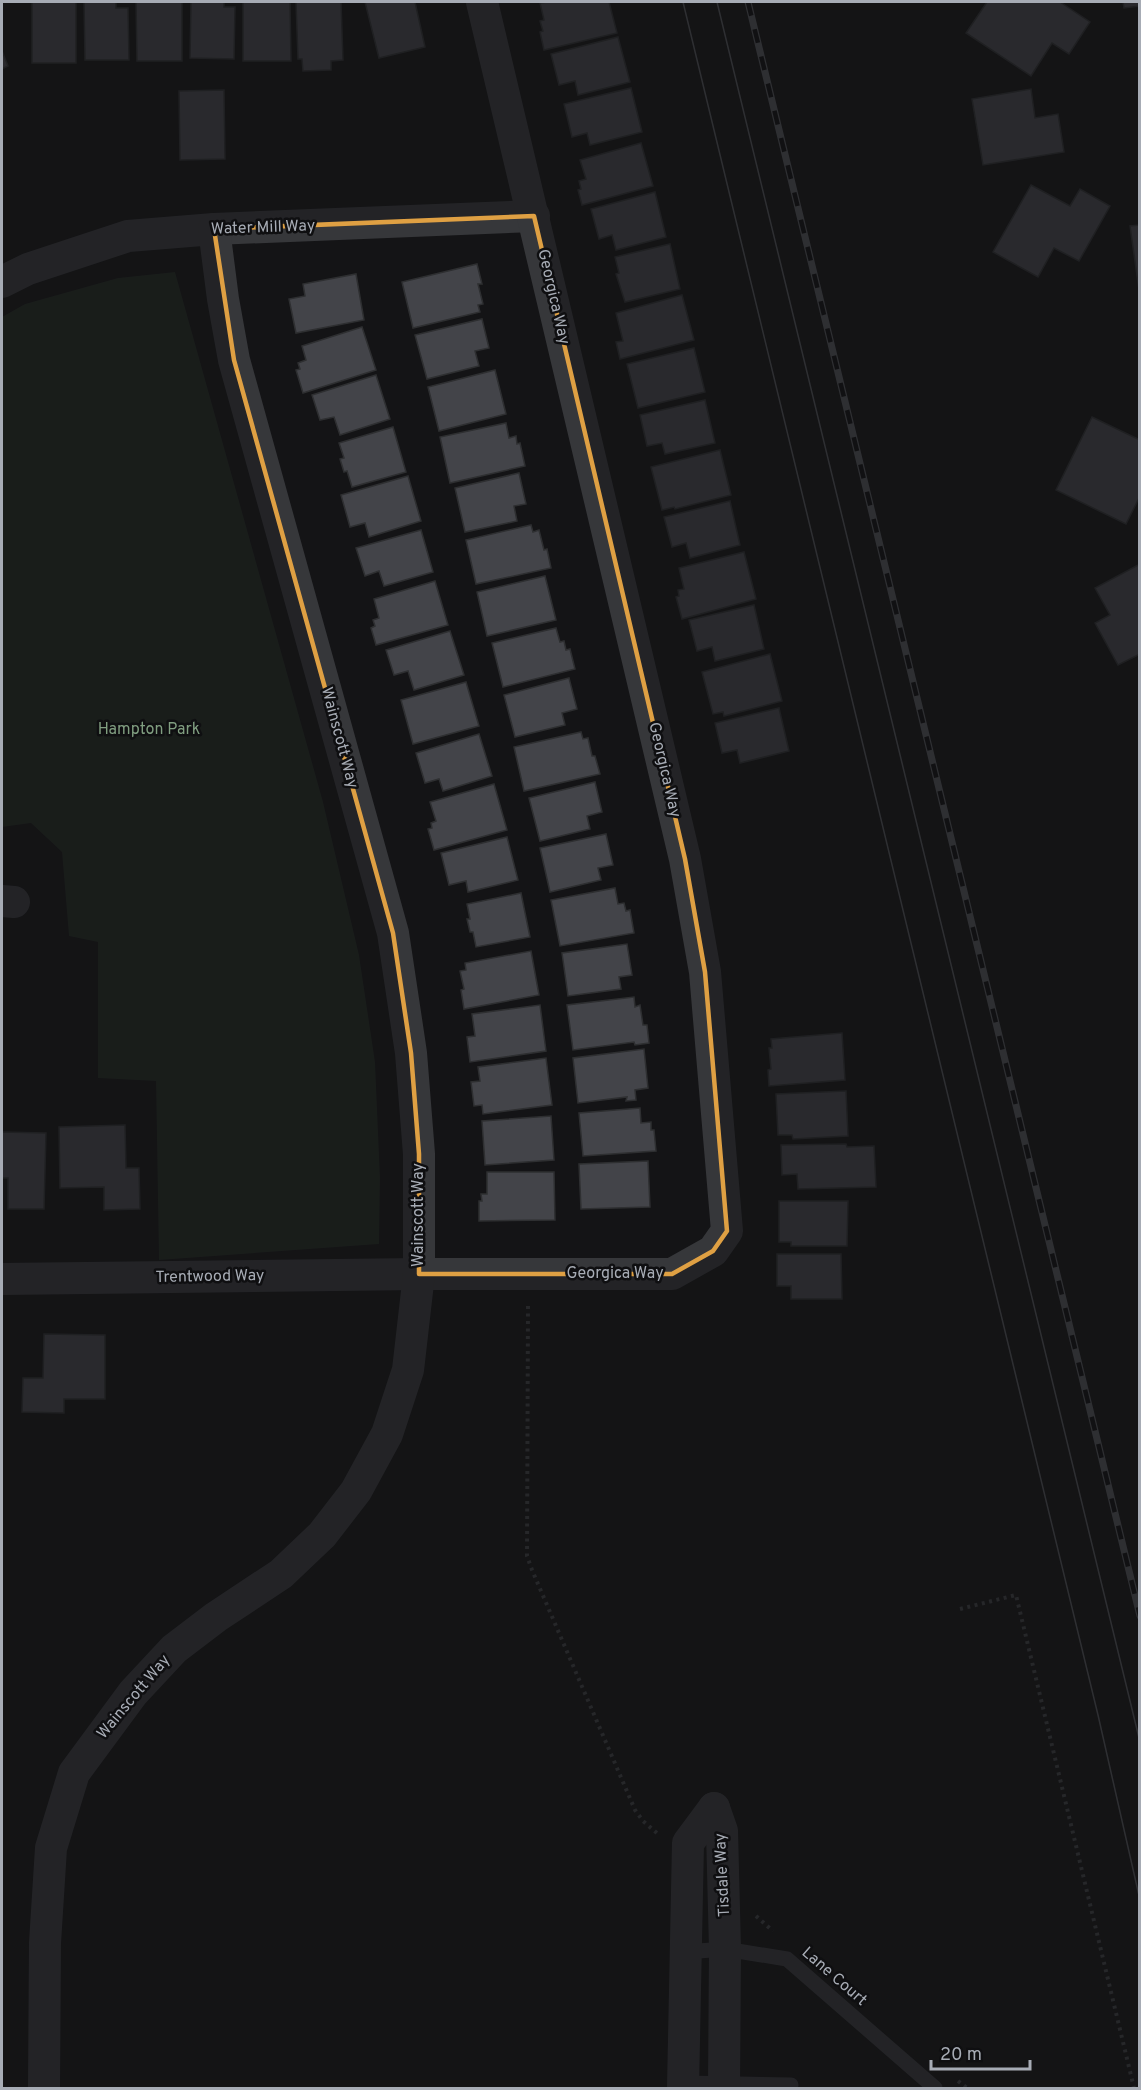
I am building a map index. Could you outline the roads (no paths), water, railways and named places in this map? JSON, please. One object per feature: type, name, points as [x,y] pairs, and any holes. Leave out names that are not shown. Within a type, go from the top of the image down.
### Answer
[{"type":"street","name":"Georgica Way","points":[[419,1274],[672,1274],[713,1251],[727,1231],[705,972],[686,860],[482,2]]},
{"type":"street","name":"Water Mill Way","points":[[2,282],[28,269],[128,236],[214,229],[534,216]]},
{"type":"street","name":"Wainscott Way","points":[[44,2088],[45,1943],[51,1848],[74,1773],[133,1693],[174,1649],[216,1617],[281,1574],[322,1535],[357,1491],[387,1434],[408,1370],[419,1274],[419,1154],[413,1075],[393,933],[234,360],[214,229]]},
{"type":"street","name":"Trentwood Way","points":[[2,1279],[419,1274]]},
{"type":"street","name":"Tisdale Way","points":[[683,2086],[688,1843],[714,1808],[722,1831],[725,1949],[724,2086]]},
{"type":"lane","name":"Lane Court","points":[[686,1952],[725,1949],[787,1959],[935,2088]]},
{"type":"lane","points":[[683,2086],[791,2085]]},
{"type":"tram line","points":[[683,2],[1098,1715],[1140,1900]]},
{"type":"tram line","points":[[717,2],[1140,1742]]},
{"type":"railway","points":[[748,2],[1140,1616]]},
{"type":"park label","name":"Hampton Park","points":[[149,730]]}]
